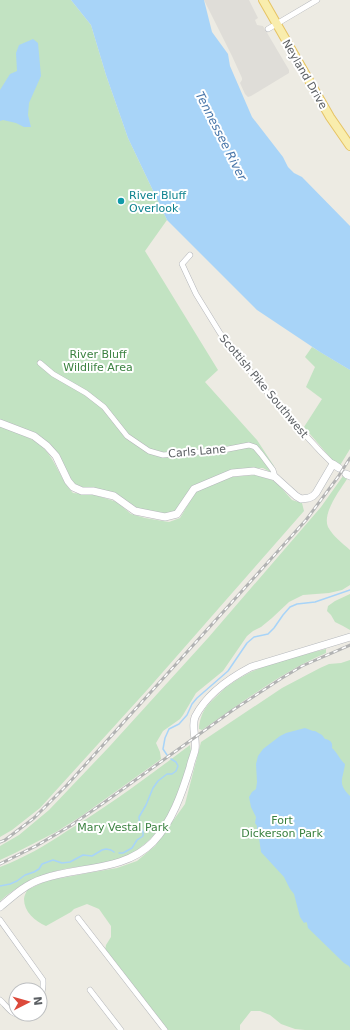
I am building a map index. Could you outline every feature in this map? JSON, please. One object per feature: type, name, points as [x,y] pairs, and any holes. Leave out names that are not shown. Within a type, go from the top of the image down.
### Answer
[{"type":"main road","name":"Neyland Drive","points":[[263,0],[330,117],[350,146]]},
{"type":"street","points":[[268,29],[317,0]]},
{"type":"street","name":"Scottish Pike Southwest","points":[[190,255],[182,264],[196,294],[220,333],[273,400],[336,466]]},
{"type":"street","name":"Carls Lane","points":[[40,363],[53,374],[86,393],[104,407],[127,436],[149,451],[162,455],[223,450],[249,445],[255,447],[261,454],[273,470],[275,477]]},
{"type":"street","points":[[0,423],[34,436],[47,446],[56,456],[68,481],[73,487],[82,491],[93,491],[114,496],[135,511],[165,517],[177,514],[194,489],[232,473],[254,471],[275,477],[301,499],[313,496],[336,466]]},
{"type":"street","points":[[0,907],[20,890],[41,879],[69,871],[94,868],[120,862],[143,850],[152,843],[161,832],[176,805],[185,783],[195,748],[194,718],[203,704],[239,673],[250,667],[350,637]]},
{"type":"street","points":[[78,918],[165,1030]]},
{"type":"street","points":[[0,920],[43,982]]},
{"type":"street","points":[[90,990],[121,1030]]},
{"type":"street","points":[[0,1000],[8,1008]]},
{"type":"shaded area","points":[[204,0],[249,0],[258,18],[255,20],[257,25],[263,26],[289,70],[289,73],[248,97],[240,83],[242,78]]},
{"type":"green space","name":"River Bluff Wildlife Area","points":[[0,0],[71,0],[91,25],[106,75],[128,138],[167,220],[145,251],[218,370],[205,382],[257,440],[274,466],[275,472],[272,473],[263,468],[259,468],[254,471],[238,473],[194,489],[183,504],[169,517],[135,511],[123,502],[73,487],[56,456],[34,436],[27,437],[36,442],[49,455],[62,478],[73,493],[95,495],[117,502],[131,514],[145,518],[169,522],[180,518],[196,491],[232,477],[255,475],[272,480],[278,484],[292,500],[302,503],[304,511],[148,689],[40,808],[12,830],[0,837]]},
{"type":"green space","points":[[312,347],[350,370],[350,449],[339,467],[304,427],[322,399],[306,387],[315,367],[305,357]]},
{"type":"green space","points":[[343,476],[347,479],[336,495],[327,515],[327,521],[328,527],[332,533],[350,550],[350,585],[342,590],[329,593],[303,595],[289,602],[261,627],[247,636],[223,671],[196,693],[180,719],[163,731],[156,743],[161,759],[80,817],[56,832],[0,860],[0,846],[19,835],[49,810],[109,747],[208,638],[321,507]]},
{"type":"green space","points":[[350,594],[350,630],[335,622],[327,611],[328,606]]},
{"type":"green space","points":[[326,649],[326,653],[293,669],[202,730],[199,729],[201,717],[208,705],[229,685],[255,670],[283,660]]},
{"type":"green space","name":"Fort Dickerson Park","points":[[350,660],[350,1030],[295,1029],[281,1024],[270,1015],[260,1011],[251,1011],[240,1025],[240,1030],[167,1030],[105,950],[111,937],[111,926],[99,909],[87,904],[74,909],[46,926],[34,919],[28,912],[24,904],[27,890],[46,881],[117,868],[137,861],[155,846],[185,804],[201,742],[282,688],[329,664],[341,663]]},
{"type":"green space","name":"Mary Vestal Park","points":[[190,745],[191,751],[188,762],[172,807],[160,827],[144,844],[134,852],[112,862],[64,869],[38,877],[14,890],[0,901],[0,867],[35,851],[99,811],[130,790]]},
{"type":"water","name":"Tennessee River","points":[[71,0],[204,0],[212,32],[228,54],[230,66],[252,117],[283,157],[288,167],[294,173],[302,177],[350,226],[350,370],[257,310],[167,220],[128,138],[106,75],[91,25]]},
{"type":"water","points":[[33,39],[38,43],[41,76],[29,103],[28,115],[31,127],[24,127],[16,123],[3,120],[0,121],[0,90],[10,74],[17,71],[16,53],[19,45]]},
{"type":"water","points":[[305,728],[315,731],[331,742],[332,748],[345,764],[342,784],[343,788],[350,796],[350,968],[308,928],[306,922],[304,923],[300,917],[294,894],[284,877],[261,852],[257,826],[255,823],[256,817],[251,807],[249,797],[256,789],[256,764],[258,756],[263,749],[286,733]]},
{"type":"waterway","points":[[167,755],[163,749],[165,738],[169,729],[179,724],[187,715],[192,704],[197,698],[228,671],[247,643],[254,637],[268,634],[290,607],[297,604],[315,602],[350,590]]},
{"type":"waterway","points":[[119,853],[123,853],[132,848],[137,840],[143,836],[139,817],[158,781],[167,774],[172,774],[176,771],[178,766],[176,762],[171,759]]},
{"type":"waterway","points":[[0,886],[17,881],[25,875],[39,869],[42,864],[53,860],[62,863],[70,862],[83,855],[92,856],[106,849],[114,852]]},
{"type":"railway","points":[[0,842],[5,840],[34,818],[67,785],[306,520],[338,477],[350,458]]},
{"type":"railway","points":[[0,864],[36,846],[70,826],[233,710],[282,678],[302,666],[350,645]]},
{"type":"place","name":"River Bluff Overlook","points":[[121,201]]}]
